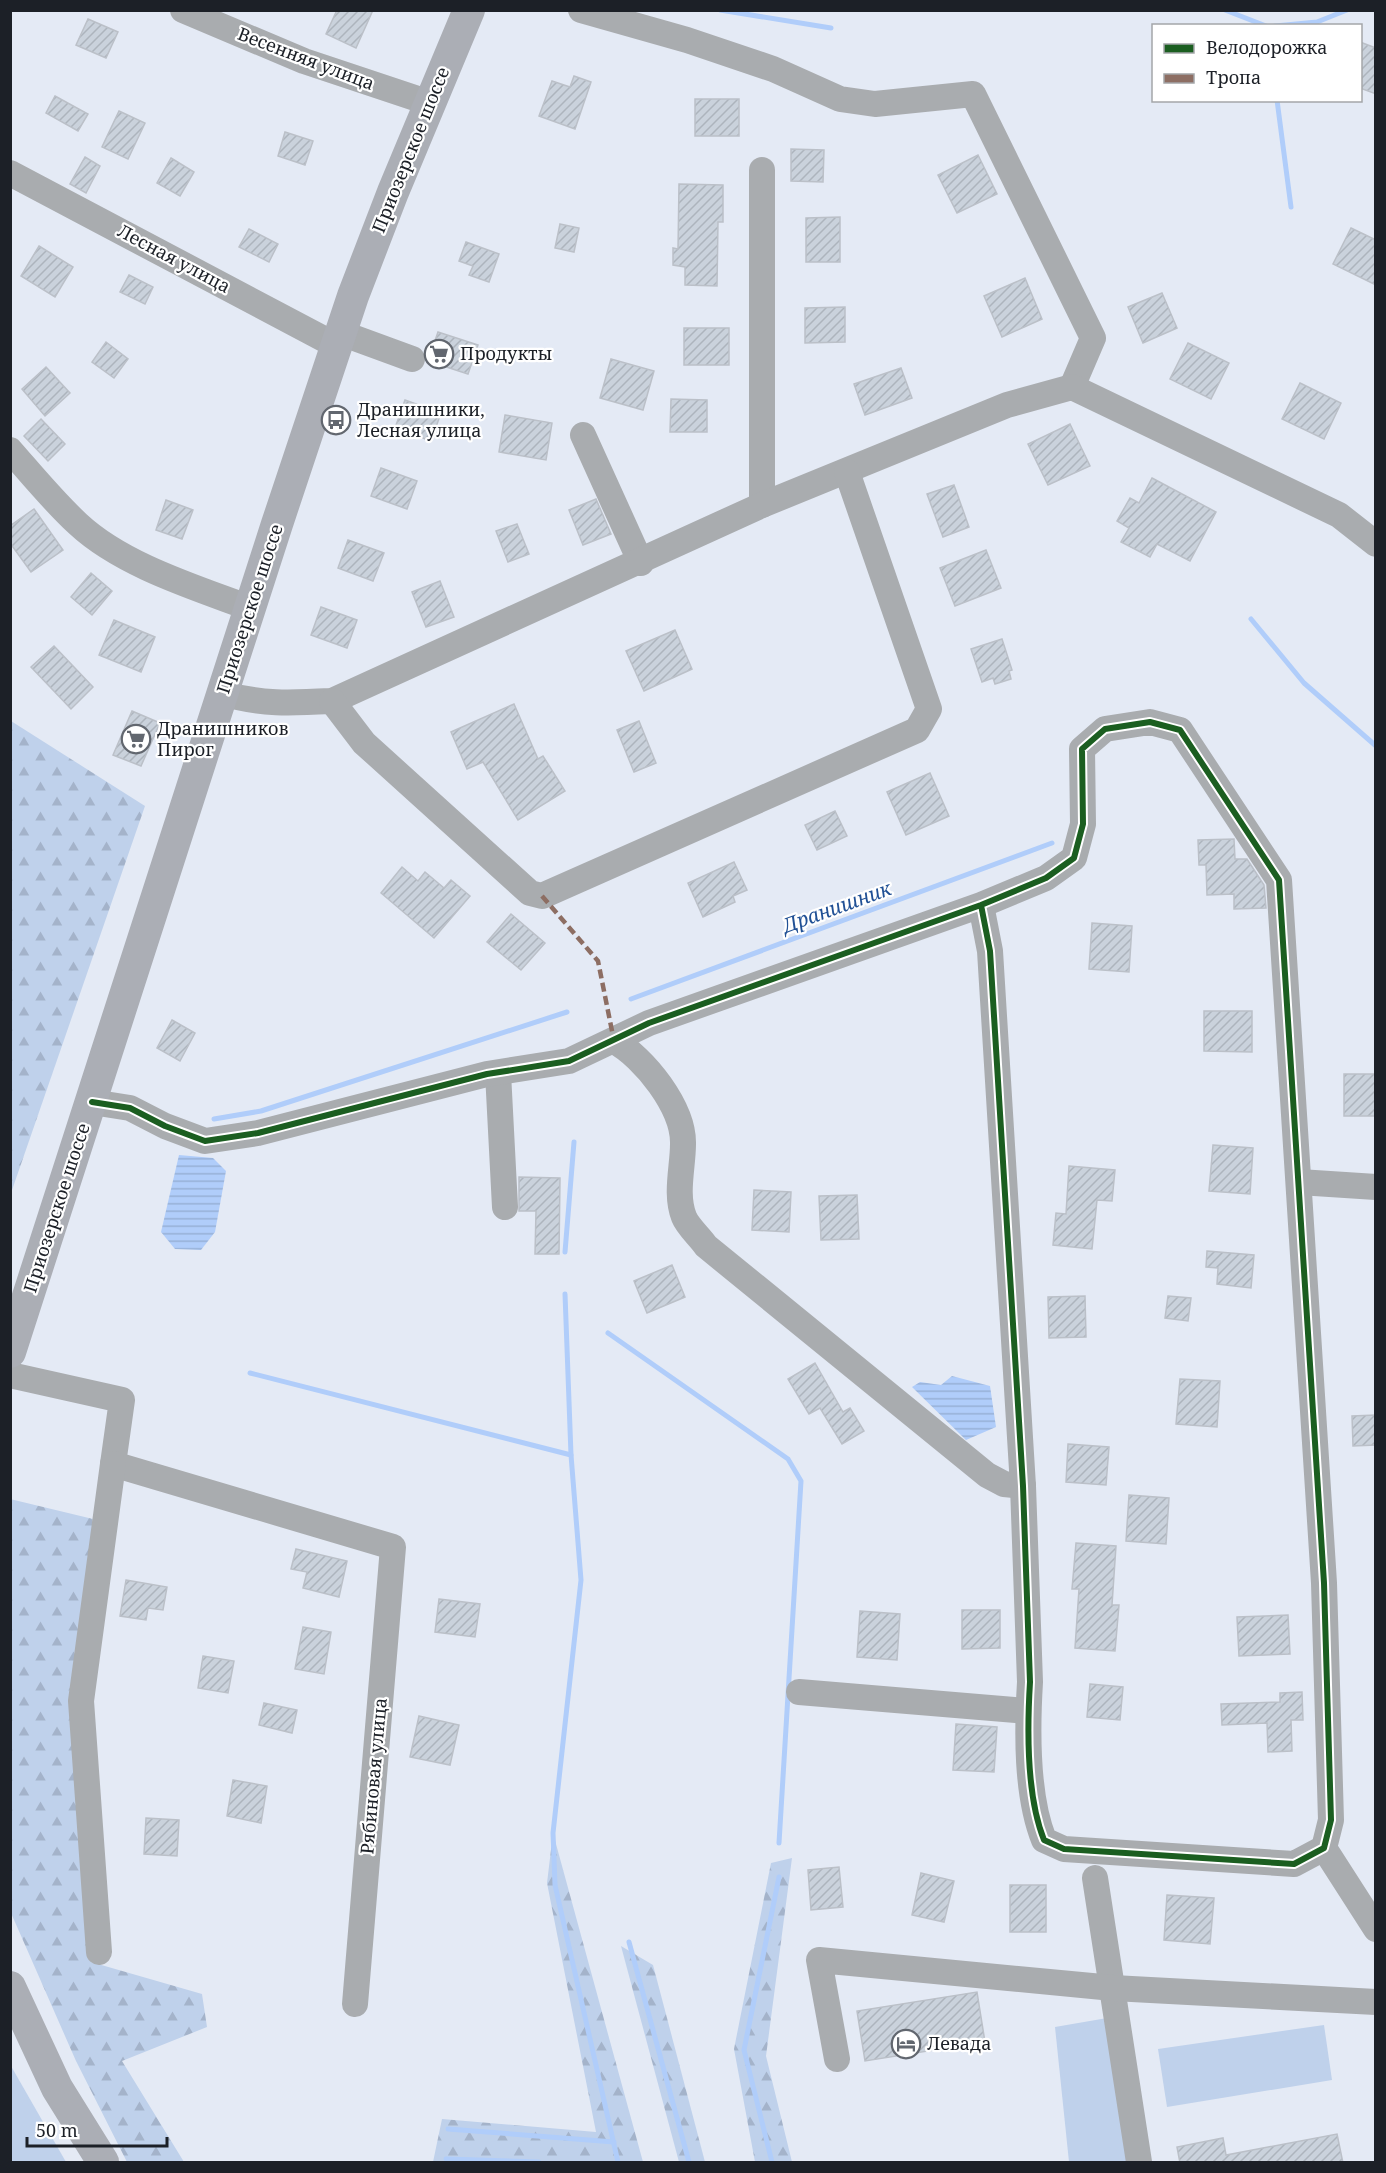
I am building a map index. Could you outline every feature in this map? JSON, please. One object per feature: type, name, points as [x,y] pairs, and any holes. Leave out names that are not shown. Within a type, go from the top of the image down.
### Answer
[{"type":"main road","name":"Приозерское шоссе","points":[[10,1352],[339,340],[374,240],[469,10]]},
{"type":"main road","points":[[10,1987],[57,2088],[103,2163]]},
{"type":"street","name":"Весенняя улица","points":[[183,10],[304,61],[430,103]]},
{"type":"street","points":[[581,10],[687,40],[773,69],[840,99],[875,104],[973,94],[1093,338],[1072,387]]},
{"type":"street","points":[[762,170],[762,505]]},
{"type":"street","name":"Лесная улица","points":[[10,173],[339,340],[412,359]]},
{"type":"street","points":[[223,693],[247,700],[270,702],[332,701],[762,505],[967,424],[1007,405],[1072,387],[1339,515],[1376,544]]},
{"type":"street","points":[[583,435],[641,562]]},
{"type":"street","points":[[10,450],[79,525],[113,551],[182,582],[250,608]]},
{"type":"street","points":[[332,701],[364,744],[530,893],[542,896],[906,735],[917,730],[929,709],[848,472]]},
{"type":"street","points":[[92,1102],[130,1108],[165,1126],[205,1141],[258,1133],[498,1073],[569,1060],[615,1041],[649,1023],[981,905],[1046,878],[1074,858],[1083,824],[1082,749],[1105,729],[1150,722],[1180,730],[1279,880],[1324,1594],[1331,1820],[1324,1848],[1376,1929]]},
{"type":"street","points":[[981,905],[990,951],[1023,1486],[1030,1682],[1028,1711],[1034,1815],[1044,1840],[1064,1849],[1294,1864],[1324,1848]]},
{"type":"street","points":[[615,1041],[631,1050],[668,1095],[679,1120],[683,1141],[680,1185],[684,1217],[706,1246],[987,1475],[1004,1484],[1023,1486]]},
{"type":"street","points":[[498,1073],[505,1207]]},
{"type":"street","points":[[1299,1182],[1376,1187]]},
{"type":"street","points":[[10,1375],[122,1400],[81,1701],[99,1952]]},
{"type":"street","name":"Рябиновая улица","points":[[113,1464],[393,1547],[355,2004]]},
{"type":"street","points":[[799,1692],[1028,1711]]},
{"type":"street","points":[[1095,1878],[1139,2163]]},
{"type":"street","points":[[837,2058],[819,1960],[1113,1988],[1376,2002]]},
{"type":"green space","points":[[11,721],[145,806],[11,1193]]},
{"type":"green space","points":[[10,1499],[93,1519],[73,1703],[91,1962],[202,1994],[207,2027],[122,2061],[184,2162],[127,2162],[76,2061],[11,1913]]},
{"type":"green space","points":[[553,1833],[643,2162],[433,2162],[442,2119],[596,2132],[547,1883]]},
{"type":"green space","points":[[792,1858],[766,2056],[792,2162],[755,2162],[734,2049],[771,1863]]},
{"type":"green space","points":[[621,1946],[653,1965],[705,2162],[679,2162]]},
{"type":"green space","points":[[1113,2017],[1132,2162],[1069,2162],[1055,2027]]},
{"type":"green space","points":[[1324,2025],[1332,2080],[1167,2107],[1158,2049]]},
{"type":"green space","points":[[11,2066],[66,2162],[11,2162]]},
{"type":"water","points":[[179,1155],[213,1158],[226,1171],[215,1232],[201,1250],[175,1249],[161,1232]]},
{"type":"water","points":[[952,1376],[990,1386],[996,1427],[966,1440],[912,1387],[920,1382],[941,1385]]},
{"type":"building","points":[[337,10],[373,10],[356,48],[326,34]]},
{"type":"building","points":[[88,19],[118,32],[106,58],[76,45]]},
{"type":"building","points":[[1362,43],[1376,48],[1376,94],[1362,89]]},
{"type":"building","points":[[574,76],[591,82],[575,129],[539,116],[552,81],[570,87]]},
{"type":"building","points":[[55,96],[88,114],[78,131],[46,113]]},
{"type":"building","points":[[695,99],[739,99],[739,136],[695,136]]},
{"type":"building","points":[[119,111],[145,123],[128,159],[102,147]]},
{"type":"building","points":[[285,132],[313,141],[305,165],[278,156]]},
{"type":"building","points":[[791,149],[824,150],[823,182],[791,181]]},
{"type":"building","points":[[978,155],[997,194],[957,213],[938,175]]},
{"type":"building","points":[[85,157],[100,166],[86,193],[70,184]]},
{"type":"building","points":[[171,158],[194,172],[180,196],[157,183]]},
{"type":"building","points":[[679,184],[723,185],[723,222],[718,222],[717,286],[685,285],[685,267],[673,265],[673,248],[678,249]]},
{"type":"building","points":[[840,217],[840,262],[806,262],[806,218]]},
{"type":"building","points":[[560,224],[579,228],[574,252],[555,248]]},
{"type":"building","points":[[1351,228],[1376,240],[1376,285],[1333,264]]},
{"type":"building","points":[[249,229],[278,244],[269,262],[239,247]]},
{"type":"building","points":[[466,242],[499,254],[489,282],[469,275],[473,266],[459,261]]},
{"type":"building","points":[[39,246],[73,267],[55,297],[21,276]]},
{"type":"building","points":[[129,275],[153,287],[145,304],[120,292]]},
{"type":"building","points":[[1025,278],[1042,319],[1002,337],[984,296]]},
{"type":"building","points":[[1162,293],[1177,328],[1143,343],[1128,307]]},
{"type":"building","points":[[845,307],[845,342],[805,343],[805,308]]},
{"type":"building","points":[[684,328],[729,328],[729,365],[684,365]]},
{"type":"building","points":[[438,332],[478,345],[468,374],[428,361]]},
{"type":"building","points":[[106,342],[128,359],[114,378],[92,362]]},
{"type":"building","points":[[1188,343],[1229,363],[1211,399],[1170,379]]},
{"type":"building","points":[[611,359],[654,371],[643,410],[600,398]]},
{"type":"building","points":[[46,367],[70,393],[45,416],[22,389]]},
{"type":"building","points":[[901,368],[912,398],[865,415],[854,384]]},
{"type":"building","points":[[1300,383],[1341,403],[1324,439],[1282,419]]},
{"type":"building","points":[[671,399],[707,400],[707,432],[670,432]]},
{"type":"building","points":[[405,400],[441,413],[431,441],[395,428]]},
{"type":"building","points":[[505,415],[552,423],[546,460],[499,452]]},
{"type":"building","points":[[41,419],[65,444],[48,461],[24,436]]},
{"type":"building","points":[[1070,424],[1090,466],[1048,485],[1028,444]]},
{"type":"building","points":[[381,468],[417,481],[407,509],[371,496]]},
{"type":"building","points":[[1152,478],[1216,512],[1190,561],[1157,544],[1150,557],[1121,542],[1129,528],[1117,521],[1130,498],[1139,503]]},
{"type":"building","points":[[954,485],[969,527],[943,537],[927,494]]},
{"type":"building","points":[[596,499],[611,534],[583,545],[569,510]]},
{"type":"building","points":[[166,500],[193,510],[182,539],[156,530]]},
{"type":"building","points":[[34,509],[63,550],[31,572],[10,543],[10,526]]},
{"type":"building","points":[[517,524],[529,554],[508,562],[496,531]]},
{"type":"building","points":[[348,540],[384,553],[373,581],[338,568]]},
{"type":"building","points":[[986,550],[1001,588],[955,606],[940,568]]},
{"type":"building","points":[[91,573],[112,591],[92,615],[71,597]]},
{"type":"building","points":[[440,581],[454,617],[426,627],[412,592]]},
{"type":"building","points":[[321,607],[357,620],[347,648],[311,635]]},
{"type":"building","points":[[114,620],[155,637],[141,672],[99,655]]},
{"type":"building","points":[[675,630],[692,669],[644,691],[626,651]]},
{"type":"building","points":[[1002,639],[1012,670],[1009,671],[1011,679],[995,684],[993,678],[982,682],[971,649]]},
{"type":"building","points":[[54,646],[93,687],[71,709],[31,667]]},
{"type":"building","points":[[514,704],[538,759],[543,756],[565,791],[518,820],[483,762],[467,769],[451,732]]},
{"type":"building","name":"Дранишников Пирог","points":[[132,711],[160,723],[141,766],[113,755]]},
{"type":"building","points":[[639,721],[656,763],[634,772],[617,730]]},
{"type":"building","points":[[930,773],[949,816],[906,835],[887,792]]},
{"type":"building","points":[[835,811],[847,836],[817,850],[805,825]]},
{"type":"building","points":[[1234,839],[1235,859],[1247,859],[1264,885],[1266,908],[1234,909],[1234,894],[1207,895],[1206,865],[1199,865],[1198,840]]},
{"type":"building","points":[[734,862],[747,890],[733,896],[735,902],[703,917],[688,883]]},
{"type":"building","points":[[402,867],[418,881],[425,872],[444,888],[451,880],[470,896],[434,938],[381,893]]},
{"type":"building","points":[[511,914],[545,943],[521,970],[487,942]]},
{"type":"building","points":[[1092,923],[1132,926],[1129,972],[1089,969]]},
{"type":"building","points":[[1204,1011],[1252,1011],[1252,1052],[1204,1051]]},
{"type":"building","points":[[172,1020],[195,1033],[180,1061],[157,1048]]},
{"type":"building","points":[[1344,1074],[1376,1074],[1376,1116],[1344,1116]]},
{"type":"building","points":[[1213,1145],[1253,1148],[1250,1194],[1209,1191]]},
{"type":"building","points":[[1069,1166],[1115,1170],[1112,1201],[1097,1200],[1092,1249],[1053,1245],[1056,1213],[1066,1214]]},
{"type":"building","points":[[519,1177],[560,1178],[559,1254],[535,1254],[536,1211],[519,1211]]},
{"type":"building","points":[[754,1190],[791,1192],[789,1232],[752,1230]]},
{"type":"building","points":[[857,1195],[859,1239],[821,1240],[819,1196]]},
{"type":"building","points":[[1207,1251],[1254,1255],[1251,1288],[1217,1284],[1218,1268],[1206,1267]]},
{"type":"building","points":[[672,1265],[685,1297],[647,1313],[634,1281]]},
{"type":"building","points":[[1085,1296],[1086,1337],[1049,1338],[1048,1297]]},
{"type":"building","points":[[1168,1296],[1191,1298],[1188,1321],[1165,1318]]},
{"type":"building","points":[[815,1363],[843,1412],[850,1408],[864,1431],[842,1444],[820,1408],[809,1414],[788,1379]]},
{"type":"building","points":[[1180,1379],[1220,1381],[1217,1427],[1176,1424]]},
{"type":"building","points":[[1376,1415],[1376,1445],[1353,1446],[1352,1416]]},
{"type":"building","points":[[1068,1444],[1109,1447],[1106,1485],[1066,1482]]},
{"type":"building","points":[[1129,1495],[1169,1498],[1166,1544],[1126,1541]]},
{"type":"building","points":[[1076,1543],[1116,1546],[1112,1605],[1119,1605],[1115,1651],[1075,1648],[1079,1589],[1072,1589]]},
{"type":"building","points":[[296,1549],[347,1561],[339,1597],[303,1588],[307,1572],[291,1569]]},
{"type":"building","points":[[126,1580],[167,1587],[163,1610],[148,1608],[146,1620],[120,1616]]},
{"type":"building","points":[[439,1599],[480,1604],[475,1637],[435,1632]]},
{"type":"building","points":[[962,1610],[1000,1610],[1000,1648],[962,1649]]},
{"type":"building","points":[[860,1611],[900,1614],[897,1660],[857,1657]]},
{"type":"building","points":[[1288,1615],[1290,1654],[1239,1656],[1237,1617]]},
{"type":"building","points":[[303,1627],[331,1632],[324,1674],[295,1669]]},
{"type":"building","points":[[203,1656],[234,1661],[228,1693],[198,1688]]},
{"type":"building","points":[[1090,1684],[1123,1687],[1120,1720],[1087,1717]]},
{"type":"building","points":[[1302,1692],[1303,1720],[1291,1720],[1292,1751],[1268,1752],[1267,1723],[1222,1725],[1221,1704],[1280,1702],[1280,1693]]},
{"type":"building","points":[[264,1703],[297,1710],[292,1733],[259,1725]]},
{"type":"building","points":[[419,1716],[459,1725],[450,1765],[410,1757]]},
{"type":"building","points":[[956,1724],[997,1727],[994,1772],[953,1770]]},
{"type":"building","points":[[233,1780],[267,1786],[261,1823],[227,1816]]},
{"type":"building","points":[[146,1818],[179,1820],[177,1856],[144,1854]]},
{"type":"building","points":[[839,1867],[843,1907],[811,1910],[808,1870]]},
{"type":"building","points":[[921,1873],[954,1881],[944,1922],[912,1915]]},
{"type":"building","points":[[1010,1885],[1046,1885],[1046,1932],[1010,1932]]},
{"type":"building","points":[[1167,1895],[1214,1898],[1210,1944],[1164,1940]]},
{"type":"building","points":[[977,1992],[985,2042],[865,2061],[857,2011]]},
{"type":"building","points":[[1337,2134],[1343,2163],[1180,2163],[1177,2147],[1223,2138],[1226,2155]]},
{"type":"waterway","points":[[720,10],[831,28]]},
{"type":"waterway","name":"Дранишник","points":[[1225,10],[1261,24]]},
{"type":"waterway","points":[[1296,24],[1317,22],[1347,10]]},
{"type":"waterway","points":[[1277,102],[1291,207]]},
{"type":"waterway","points":[[1251,619],[1304,683],[1376,746]]},
{"type":"waterway","name":"Дранишник","points":[[631,999],[1052,843]]},
{"type":"waterway","points":[[214,1119],[261,1111],[567,1012]]},
{"type":"waterway","points":[[565,1252],[574,1142]]},
{"type":"waterway","points":[[565,1294],[571,1455]]},
{"type":"waterway","points":[[608,1333],[788,1459],[801,1481],[779,1843]]},
{"type":"waterway","points":[[250,1373],[571,1455],[581,1580],[553,1833],[555,1885],[618,2162]]},
{"type":"waterway","points":[[772,2162],[744,2050],[779,1877]]},
{"type":"waterway","points":[[629,1942],[689,2162]]},
{"type":"waterway","points":[[448,2129],[614,2142]]},
{"type":"waterway","points":[[446,2159],[539,2162]]},
{"type":"marked path","points":[[542,896],[598,961],[614,1041]]},
{"type":"cycle path","points":[[92,1102],[130,1108],[165,1126],[205,1141],[258,1133],[487,1074],[569,1061],[649,1023],[981,905],[1046,878],[1074,858],[1083,824],[1082,749],[1105,729],[1150,722],[1180,730],[1279,880],[1324,1583],[1331,1820],[1324,1848],[1294,1864],[1064,1849],[1044,1840],[1038,1822],[1029,1763],[1030,1682],[1023,1486],[990,951],[981,905]]},
{"type":"place","name":"Продукты","points":[[439,354]]},
{"type":"place","name":"Дранишники, Лесная улица","points":[[336,420]]},
{"type":"place","name":"Дранишников Пирог","points":[[136,739]]},
{"type":"place","name":"Левада","points":[[906,2044]]}]
